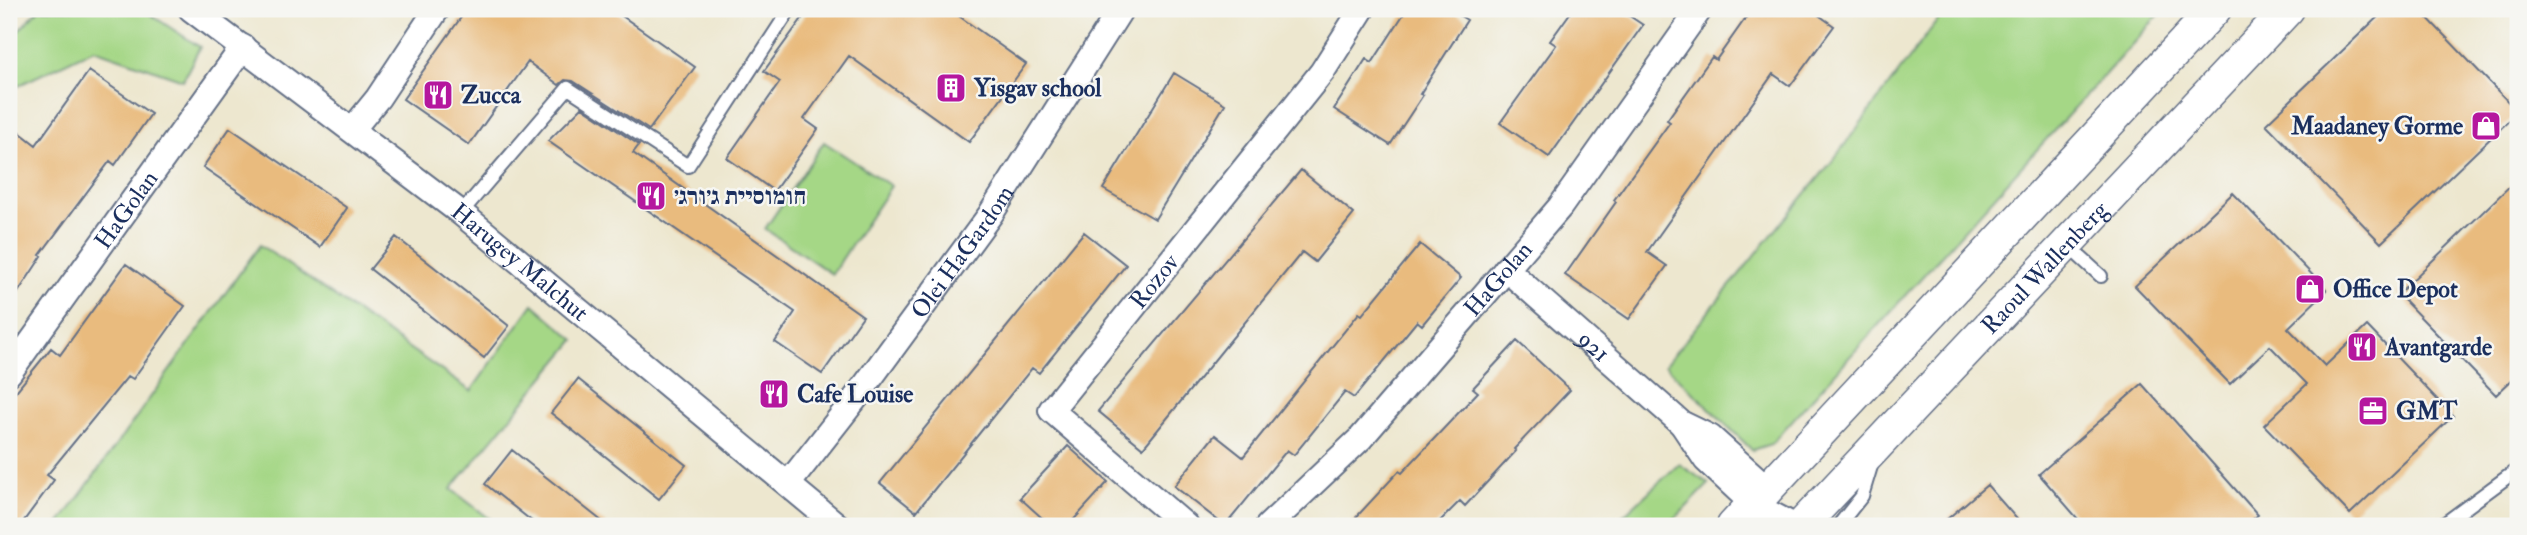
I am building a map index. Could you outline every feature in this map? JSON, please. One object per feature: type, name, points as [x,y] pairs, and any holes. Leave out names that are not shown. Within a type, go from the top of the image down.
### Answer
[{"type":"street","name":"Harugey Malchut","points":[[191,9],[461,213],[838,526]]},
{"type":"street","points":[[352,130],[378,98],[437,9]]},
{"type":"street","name":"Olei HaGardom","points":[[789,484],[990,215],[1121,9]]},
{"type":"street","name":"Rozov","points":[[1186,526],[1051,410],[1322,72],[1362,9]]},
{"type":"street","name":"HaGolan","points":[[1268,526],[1361,438],[1560,207],[1700,9]]},
{"type":"street","points":[[1798,526],[1752,507],[2215,9]]},
{"type":"street","name":"Raoul Wallenberg","points":[[1798,526],[1877,446],[2288,9]]},
{"type":"street","name":"HaGolan","points":[[9,373],[243,47]]},
{"type":"street","name":"921","points":[[1506,269],[1681,423],[1710,437],[1752,507]]},
{"type":"lane","points":[[461,213],[568,88],[688,166],[790,9]]},
{"type":"lane","points":[[2067,245],[2101,276]]},
{"type":"lane","points":[[1838,526],[1862,496],[1877,446]]},
{"type":"lane","points":[[2441,526],[2518,470]]},
{"type":"green space","points":[[39,9],[142,9],[200,47],[183,80],[94,49],[9,90],[9,41]]},
{"type":"green space","points":[[1946,9],[2164,9],[1771,444],[1752,450],[1665,365],[1834,159]]},
{"type":"green space","points":[[824,142],[891,186],[832,274],[765,229]]},
{"type":"green space","points":[[260,245],[471,391],[533,304],[575,340],[451,489],[494,522],[491,526],[58,526]]},
{"type":"green space","points":[[1679,464],[1709,484],[1668,526],[1612,526]]},
{"type":"building","points":[[467,9],[612,9],[695,67],[649,130],[573,81],[565,80],[559,85],[528,62],[469,145],[403,99]]},
{"type":"building","name":"Yisgav school","points":[[809,9],[949,9],[1026,64],[969,142],[849,56],[804,119],[818,129],[774,191],[727,158],[780,82],[764,71]]},
{"type":"building","points":[[1407,9],[1449,9],[1467,20],[1390,145],[1334,109],[1366,59],[1372,63]]},
{"type":"building","points":[[1573,9],[1619,9],[1643,25],[1549,157],[1500,123],[1556,45],[1550,41]]},
{"type":"building","points":[[1752,9],[1810,9],[1834,26],[1790,86],[1773,74],[1647,252],[1667,266],[1629,319],[1565,275],[1670,122],[1667,120],[1712,57],[1716,60]]},
{"type":"building","points":[[2386,9],[2419,9],[2518,112],[2381,243],[2266,124]]},
{"type":"building","points":[[89,71],[151,114],[115,165],[110,161],[40,255],[42,256],[9,306],[9,124],[36,145]]},
{"type":"building","points":[[1174,73],[1225,104],[1155,219],[1103,189]]},
{"type":"building","points":[[582,107],[639,145],[633,153],[863,316],[822,374],[775,342],[795,312],[548,141]]},
{"type":"building","points":[[230,128],[347,208],[320,247],[203,167]]},
{"type":"building","points":[[1301,170],[1354,214],[1315,262],[1302,252],[1143,448],[1098,411]]},
{"type":"building","points":[[2518,178],[2518,374],[2496,395],[2398,294]]},
{"type":"building","points":[[2233,193],[2327,290],[2288,328],[2325,366],[2367,326],[2453,416],[2350,514],[2264,425],[2307,384],[2270,346],[2230,384],[2135,286]]},
{"type":"building","points":[[1084,232],[1126,265],[1039,373],[1032,368],[916,512],[880,483]]},
{"type":"building","points":[[396,237],[509,326],[484,358],[370,269]]},
{"type":"building","points":[[1420,244],[1461,278],[1422,325],[1417,321],[1354,398],[1345,392],[1294,455],[1287,450],[1225,526],[1174,486],[1215,435],[1243,457],[1359,313],[1362,315]]},
{"type":"building","points":[[126,264],[185,306],[133,379],[128,376],[47,475],[54,480],[20,526],[9,526],[9,400],[51,348],[60,355]]},
{"type":"building","points":[[1517,341],[1570,390],[1514,449],[1516,451],[1465,506],[1460,501],[1435,526],[1348,526],[1478,392],[1473,388]]},
{"type":"building","points":[[578,379],[686,465],[659,499],[551,413]]},
{"type":"building","points":[[2142,384],[2258,515],[2245,526],[2084,526],[2039,474]]},
{"type":"building","points":[[1068,446],[1108,482],[1068,526],[1051,526],[1020,498]]},
{"type":"building","points":[[512,450],[608,526],[538,526],[485,484]]},
{"type":"building","points":[[1987,485],[2023,526],[1939,526]]},
{"type":"place","name":"Yisgav school","points":[[951,88]]},
{"type":"place","name":"Zucca","points":[[438,95]]},
{"type":"place","name":"Maadaney Gorme","points":[[2486,126]]},
{"type":"place","name":"חומוסיית ג׳ורג׳","points":[[651,196]]},
{"type":"place","name":"Office Depot","points":[[2310,289]]},
{"type":"place","name":"Avantgarde","points":[[2362,347]]},
{"type":"place","name":"Cafe Louise","points":[[774,394]]},
{"type":"place","name":"GMT","points":[[2373,411]]}]
